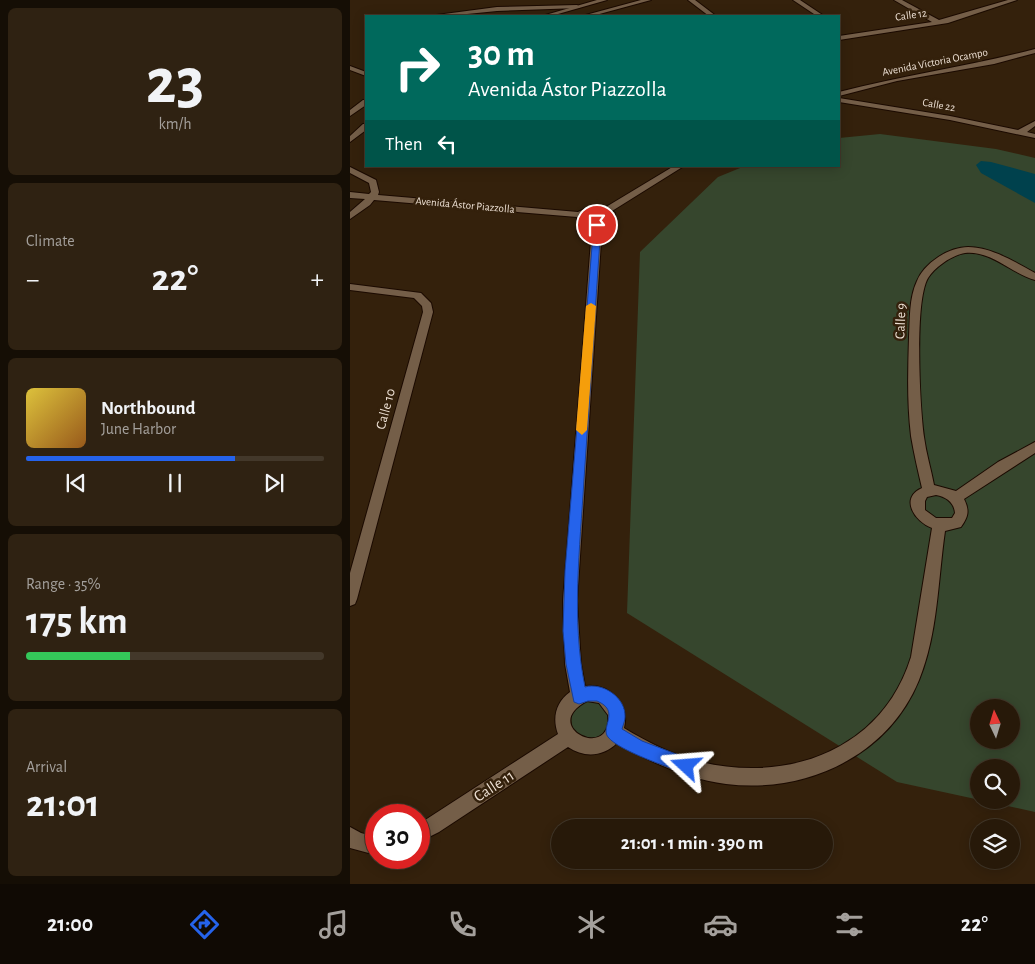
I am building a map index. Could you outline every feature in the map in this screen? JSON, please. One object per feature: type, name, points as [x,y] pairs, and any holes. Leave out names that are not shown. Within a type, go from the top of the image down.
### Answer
[{"type":"street","points":[[549,15],[604,0]]},
{"type":"street","points":[[602,14],[648,0]]},
{"type":"street","points":[[691,0],[712,15]]},
{"type":"street","points":[[796,0],[819,15]]},
{"type":"street","points":[[897,0],[939,22]]},
{"type":"street","name":"Calle 12","points":[[840,38],[939,22],[1002,1],[1014,0]]},
{"type":"street","points":[[441,15],[497,9],[577,7]]},
{"type":"street","points":[[840,29],[851,36]]},
{"type":"street","name":"Avenida Victoria Ocampo","points":[[840,94],[898,79],[994,62],[1035,51]]},
{"type":"street","points":[[350,68],[365,74]]},
{"type":"street","name":"Calle 22","points":[[840,100],[931,114],[1035,136]]},
{"type":"street","points":[[350,114],[365,103]]},
{"type":"street","points":[[1019,133],[1035,123]]},
{"type":"street","points":[[350,140],[365,128]]},
{"type":"street","points":[[579,697],[573,664],[570,601],[597,225],[606,223],[610,218],[607,210],[678,167]]},
{"type":"street","points":[[350,170],[373,182],[375,192],[372,197],[350,216]]},
{"type":"street","name":"Avenida Ástor Piazzolla","points":[[350,195],[581,216]]},
{"type":"street","name":"Avenida Ástor Piazzolla","points":[[581,216],[586,211],[594,208],[607,210]]},
{"type":"street","name":"Avenida Ástor Piazzolla","points":[[581,216],[584,223],[597,225]]},
{"type":"street","name":"Calle 9","points":[[929,491],[918,444],[915,413],[916,302],[921,280],[948,257],[963,250],[971,250],[988,255],[1035,277]]},
{"type":"street","name":"Calle 10","points":[[350,286],[417,295],[427,305],[428,312],[350,599]]},
{"type":"street","points":[[956,498],[1035,447]]},
{"type":"street","points":[[929,491],[943,491],[956,498],[962,509],[960,520],[950,526],[939,526],[927,521],[918,510],[919,498],[929,491]]},
{"type":"street","points":[[614,732],[637,747],[661,757],[713,774],[742,778],[770,778],[800,773],[829,762],[854,749],[875,732],[893,711],[908,688],[923,640],[939,526]]},
{"type":"street","points":[[597,693],[611,701],[618,716],[614,732],[608,739],[592,747],[574,744],[564,729],[566,710],[579,697],[597,693]]},
{"type":"street","name":"Calle 11","points":[[430,828],[568,737]]},
{"type":"street","points":[[350,836],[356,841],[365,843]]},
{"type":"green space","points":[[880,134],[996,149],[1035,158],[1035,812],[1020,809],[1020,759],[970,759],[970,798],[897,782],[627,613],[640,252],[718,177],[743,167],[840,167],[840,138]]},
{"type":"green space","points":[[597,700],[610,713],[606,729],[601,735],[593,739],[575,734],[571,720],[574,709],[583,703]]},
{"type":"water","points":[[981,161],[1035,174],[1035,203],[981,173],[976,165]]},
{"type":"slow traffic","points":[[582,430],[591,306]]},
{"type":"route","points":[[597,225],[570,601],[573,664],[579,697],[597,693],[605,696],[616,708],[618,716],[614,732],[637,747],[686,766]]}]
